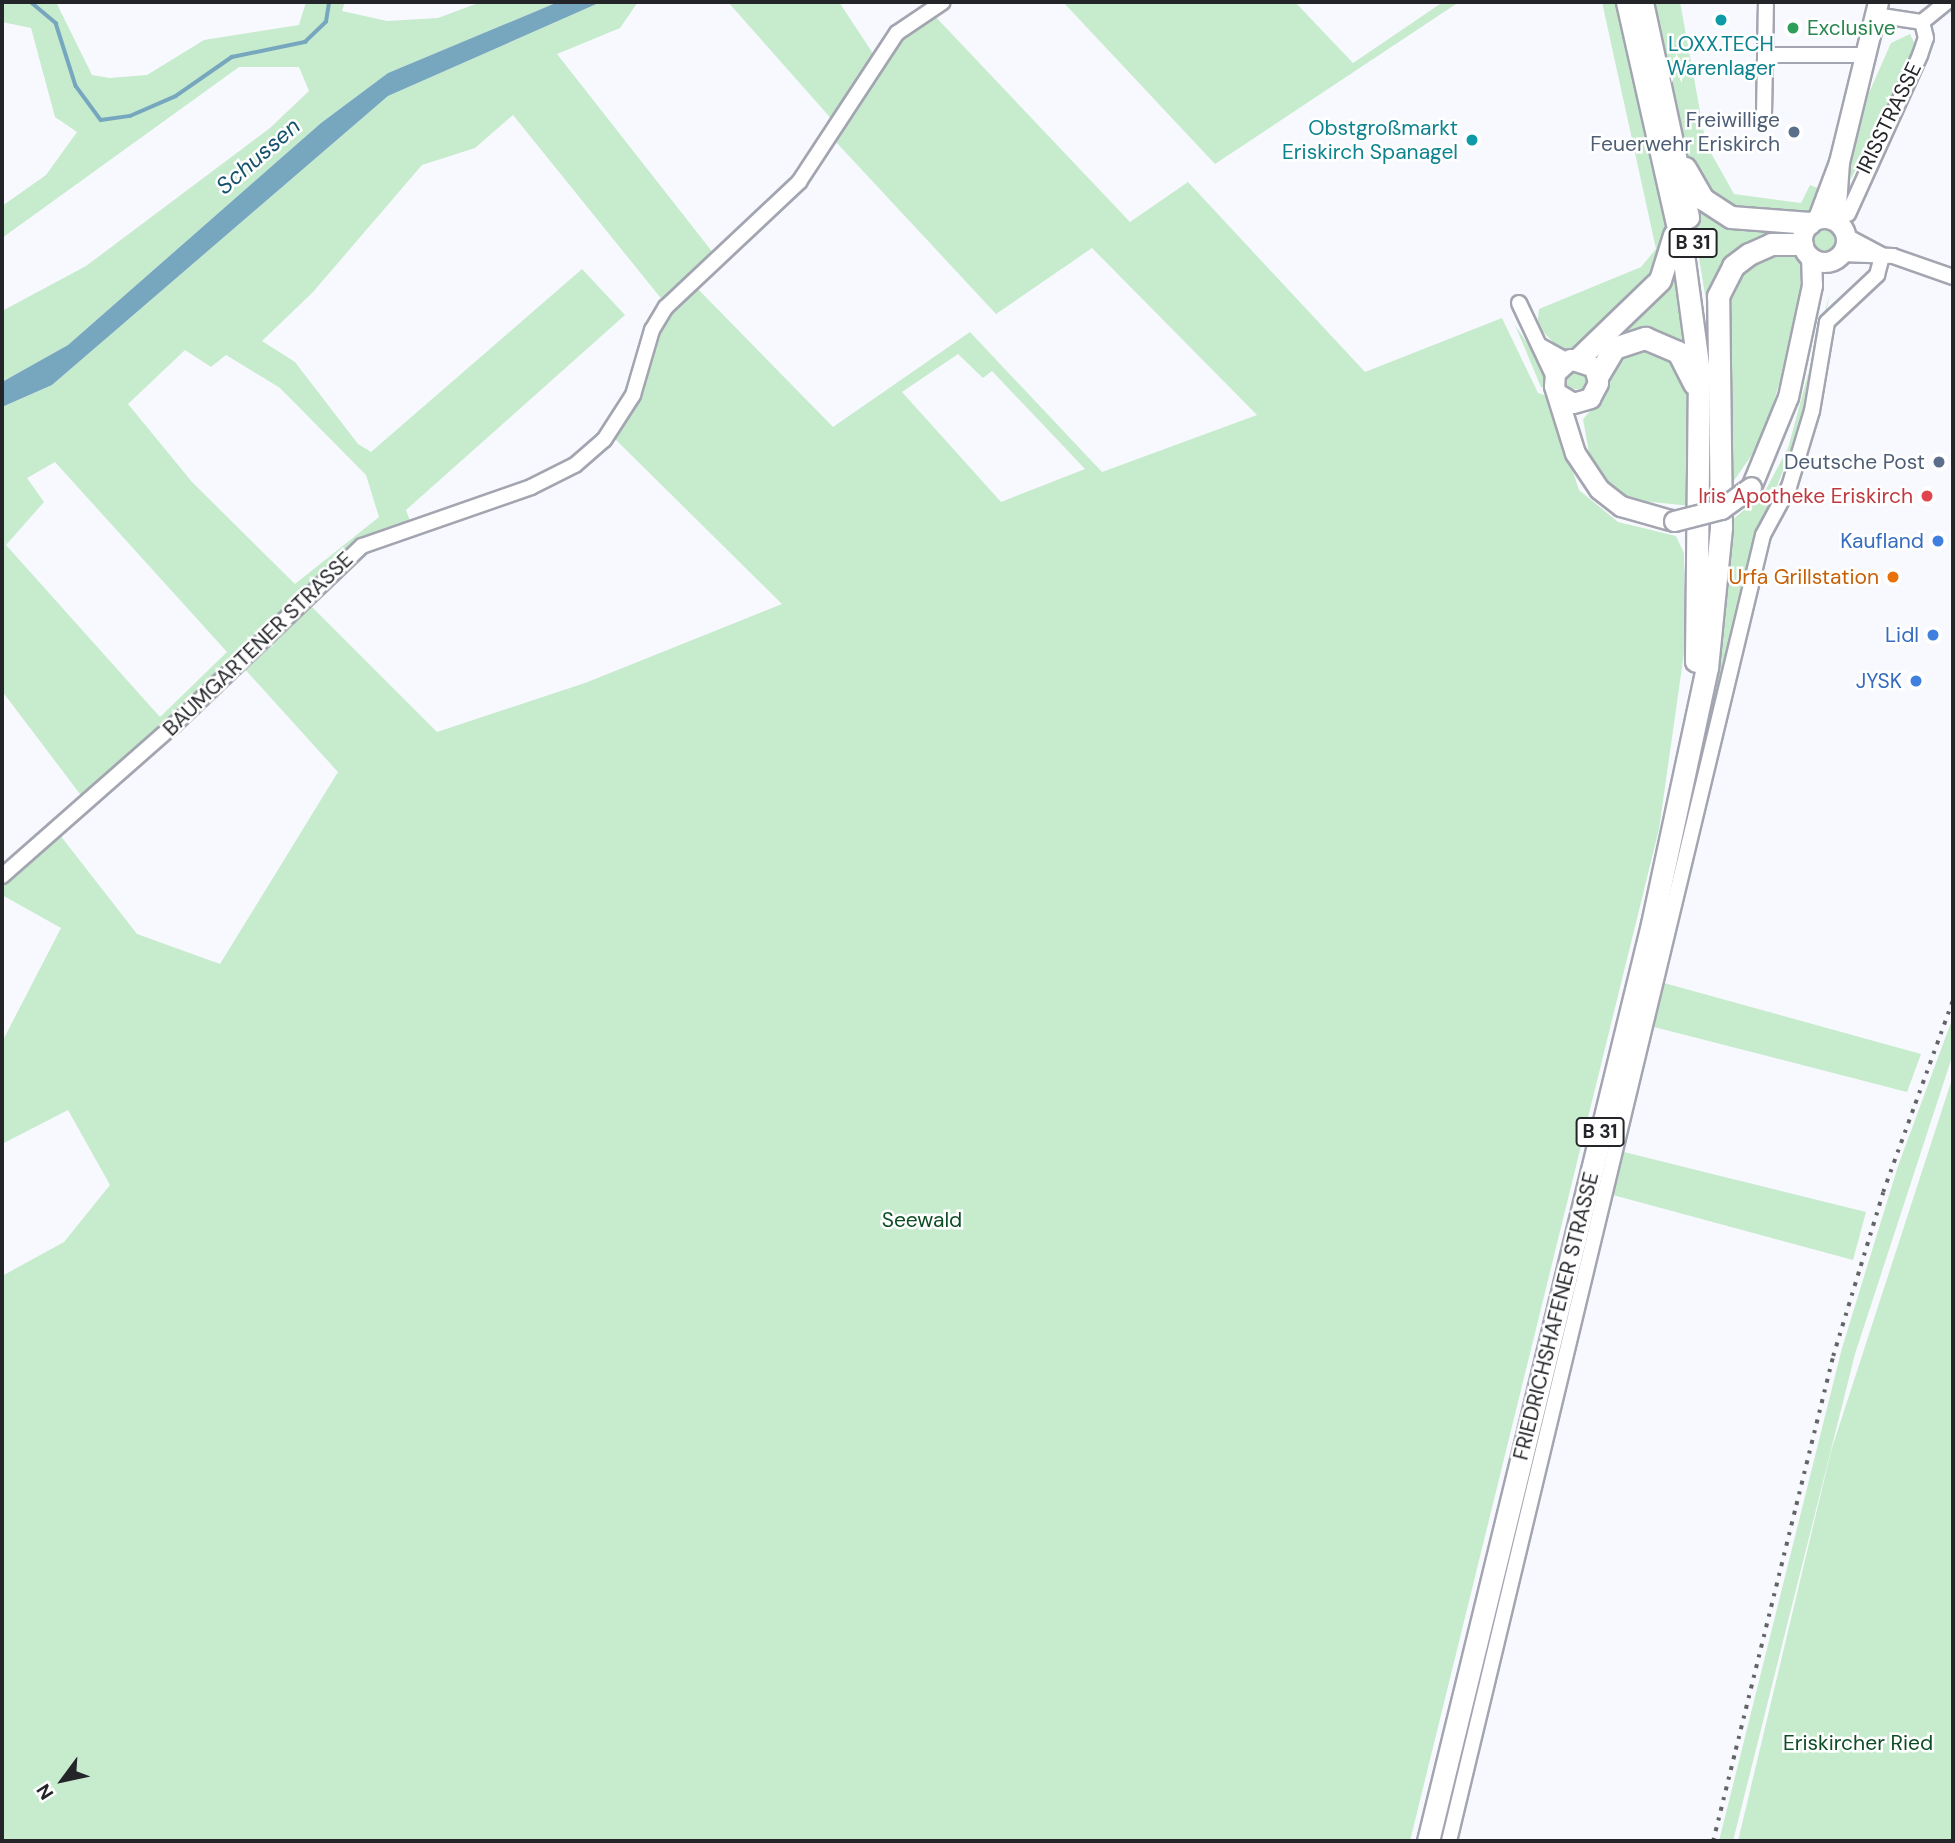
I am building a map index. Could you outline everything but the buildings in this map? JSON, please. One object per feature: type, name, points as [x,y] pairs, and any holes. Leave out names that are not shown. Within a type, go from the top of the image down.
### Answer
[{"type":"main road","name":"B 31","points":[[1627,2],[1691,296],[1700,438],[1690,750]]},
{"type":"main road","name":"B 31","points":[[1642,2],[1671,122],[1714,364],[1718,569],[1690,750]]},
{"type":"main road","points":[[1671,122],[1690,179],[1710,205],[1750,220],[1828,219]]},
{"type":"main road","points":[[1573,359],[1668,268],[1675,237],[1668,191]]},
{"type":"main road","points":[[1714,364],[1718,296],[1734,266],[1759,248],[1825,251]]},
{"type":"main road","points":[[1598,374],[1614,348],[1632,338],[1670,345],[1692,376],[1700,438]]},
{"type":"main road","name":"FRIEDRICHSHAFENER STRASSE","points":[[1428,1841],[1690,750]]},
{"type":"street","name":"BAUMGARTENER STRASSE","points":[[2,876],[176,724],[362,546],[531,487],[575,466],[604,440],[633,395],[652,330],[666,306],[799,182],[880,54],[918,15],[943,2]]},
{"type":"street","points":[[1764,115],[1766,2]]},
{"type":"street","points":[[1519,303],[1556,386],[1580,462],[1620,506],[1674,521],[1721,509],[1751,487],[1788,397],[1812,285],[1825,251],[1828,219],[1843,178],[1839,162],[1877,8],[1922,22],[1947,2]]},
{"type":"street","name":"IRISSTRASSE","points":[[1828,219],[1920,55],[1926,38],[1922,22]]},
{"type":"street","points":[[1766,55],[1866,55]]},
{"type":"street","points":[[1825,251],[1828,219]]},
{"type":"street","points":[[1825,251],[1882,256],[1953,277]]},
{"type":"street","points":[[1449,1841],[1763,535],[1788,487],[1808,423],[1827,322],[1877,275],[1882,256]]},
{"type":"street","points":[[1539,345],[1573,359],[1598,374],[1597,388],[1586,401],[1578,419],[1580,462]]},
{"type":"street","points":[[1556,386],[1573,359]]},
{"type":"street","points":[[1556,386],[1569,402],[1586,401]]},
{"type":"green space","points":[[2,2],[56,2],[92,75],[110,78],[147,75],[204,40],[299,25],[306,2],[345,2],[342,11],[387,21],[438,18],[481,2],[558,2],[388,73],[321,123],[68,345],[2,382],[2,311],[86,266],[270,128],[309,91],[299,67],[239,67],[2,238],[2,206],[46,175],[77,132],[55,117],[31,28],[2,22]]},
{"type":"green space","points":[[601,2],[638,2],[620,28],[557,54],[714,254],[664,302],[513,115],[475,148],[422,165],[313,292],[262,341],[295,362],[358,444],[371,452],[582,269],[625,315],[406,510],[410,521],[356,544],[324,570],[168,725],[83,798],[2,691],[2,407],[52,385],[388,96]],"holes":[[[185,350],[211,367],[226,355],[280,388],[366,475],[379,517],[295,584],[192,482],[128,404]],[[55,462],[227,652],[160,717],[6,545],[44,502],[27,478]]]},
{"type":"green space","points":[[728,2],[839,2],[874,55],[835,123]]},
{"type":"green space","points":[[1063,2],[1295,2],[1353,63],[1443,2],[1459,2],[1215,164]]},
{"type":"green space","points":[[1602,2],[1618,2],[1669,233],[1657,276],[1571,351],[1562,351],[1537,326],[1539,309],[1641,267],[1656,249]]},
{"type":"green space","points":[[1649,2],[1680,2],[1706,144],[1734,194],[1801,203],[1810,185],[1820,189],[1811,215],[1718,206],[1690,170]]},
{"type":"green space","name":"Seewald","points":[[931,12],[1130,222],[1188,182],[1365,372],[1502,318],[1538,393],[1548,396],[1579,490],[1618,522],[1676,536],[1684,553],[1685,646],[1659,829],[1410,1841],[2,1841],[2,1276],[64,1242],[110,1185],[68,1110],[2,1144],[2,1042],[61,928],[2,895],[2,880],[56,830],[137,934],[220,964],[338,772],[241,665],[305,600],[437,732],[585,683],[782,604],[613,437],[659,325],[693,284],[833,427],[970,332],[1102,472],[1257,415],[1092,248],[996,314],[835,141],[898,38]],"holes":[[[958,354],[983,378],[992,371],[1085,469],[1001,502],[902,392]]]},
{"type":"green space","points":[[1910,34],[1918,50],[1842,196],[1868,95],[1891,43]]},
{"type":"green space","points":[[1687,185],[1694,194],[1789,231],[1774,236],[1707,307]]},
{"type":"green space","points":[[1825,228],[1834,232],[1838,241],[1834,250],[1825,254],[1816,250],[1812,241],[1816,232]]},
{"type":"green space","points":[[1793,251],[1806,271],[1796,329],[1762,440],[1729,488],[1728,282],[1757,253]]},
{"type":"green space","points":[[1677,260],[1693,362],[1668,337],[1600,354]]},
{"type":"green space","points":[[1830,293],[1807,408],[1753,549],[1719,681],[1701,787],[1694,787],[1725,621],[1731,521],[1764,493],[1788,448]]},
{"type":"green space","points":[[1515,325],[1546,371],[1550,390],[1541,387]]},
{"type":"green space","points":[[1625,348],[1665,349],[1688,386],[1691,506],[1632,500],[1609,485],[1589,453],[1583,419],[1604,396],[1608,369]]},
{"type":"green space","points":[[1570,367],[1590,376],[1587,390],[1565,388]]},
{"type":"green space","points":[[1664,983],[1921,1054],[1907,1092],[1654,1027]]},
{"type":"green space","points":[[1953,1017],[1953,1054],[1855,1354],[1733,1841],[1719,1841],[1842,1348],[1898,1166]]},
{"type":"green space","name":"Eriskircher Ried","points":[[1953,1076],[1953,1841],[1738,1841],[1831,1451]]},
{"type":"green space","points":[[1624,1152],[1866,1212],[1853,1260],[1613,1195]]},
{"type":"water","points":[[558,2],[601,2],[388,96],[52,385],[2,407],[2,382],[68,345],[321,123],[388,73]]},
{"type":"waterway","points":[[31,2],[56,23],[76,86],[101,120],[130,116],[176,96],[232,57],[305,42],[326,22],[329,2]]},
{"type":"railway","points":[[1713,1841],[1833,1356],[1883,1192],[1953,1000]]},
{"type":"place","name":"LOXX.TECH Warenlager","points":[[1721,20]]},
{"type":"place","name":"Exclusive","points":[[1793,28]]},
{"type":"place","name":"Freiwillige Feuerwehr Eriskirch","points":[[1794,132]]},
{"type":"place","name":"Obstgroßmarkt Eriskirch Spanagel","points":[[1472,140]]},
{"type":"place","name":"Deutsche Post","points":[[1939,462]]},
{"type":"place","name":"Iris Apotheke Eriskirch","points":[[1927,496]]},
{"type":"place","name":"Kaufland","points":[[1938,541]]},
{"type":"place","name":"Urfa Grillstation","points":[[1893,577]]},
{"type":"place","name":"Lidl","points":[[1933,635]]},
{"type":"place","name":"JYSK","points":[[1916,681]]},
{"type":"water label","name":"Schussen","points":[[258,156]]}]
